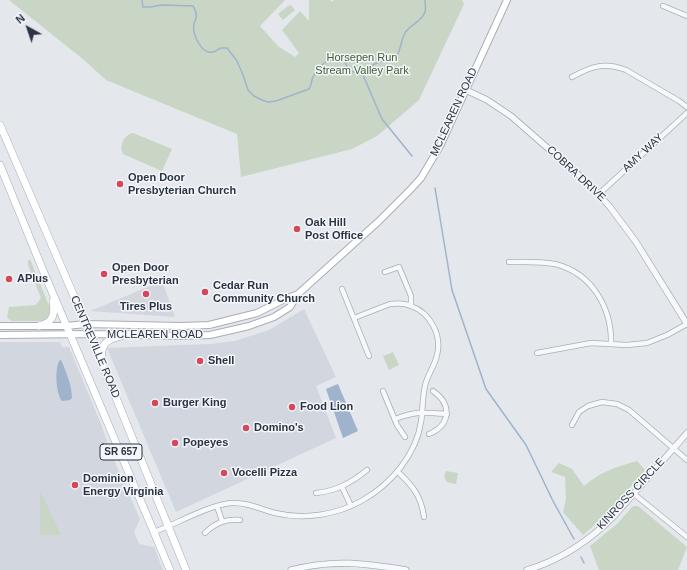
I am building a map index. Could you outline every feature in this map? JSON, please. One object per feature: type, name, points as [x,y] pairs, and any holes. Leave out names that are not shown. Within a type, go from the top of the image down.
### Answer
[{"type":"main road","name":"MCLEAREN ROAD","points":[[0,335],[132,334],[197,336],[222,333],[249,326],[274,317],[290,307],[298,294],[379,221],[416,184],[440,146],[507,0]]},
{"type":"main road","name":"CENTREVILLE ROAD","points":[[0,126],[86,324],[186,570]]},
{"type":"main road","name":"CENTREVILLE ROAD","points":[[0,165],[66,326],[170,570]]},
{"type":"main road","points":[[40,326],[46,324],[53,317],[54,310],[51,289]]},
{"type":"main road","name":"MCLEAREN ROAD","points":[[0,326],[66,326],[86,324],[181,326],[209,325],[246,317],[298,294]]},
{"type":"main road","points":[[103,366],[101,354],[104,344],[108,340],[119,336],[132,334]]},
{"type":"street","points":[[663,6],[687,16]]},
{"type":"street","points":[[572,77],[595,66],[619,67],[687,107]]},
{"type":"street","name":"COBRA DRIVE","points":[[466,90],[498,107],[511,116],[562,159],[599,194],[636,242],[687,324]]},
{"type":"street","name":"AMY WAY","points":[[599,194],[687,113]]},
{"type":"street","points":[[509,262],[542,262],[556,264],[581,277],[595,290],[605,307],[610,325],[610,344]]},
{"type":"street","points":[[385,272],[399,267],[411,296],[411,306]]},
{"type":"street","points":[[342,289],[369,356]]},
{"type":"street","points":[[154,532],[217,506],[230,503],[244,504],[276,513],[301,516],[326,514],[351,506],[373,494],[398,472],[406,460],[417,437],[423,412],[424,386],[437,356],[438,337],[430,321],[421,312],[404,304],[390,304],[354,318]]},
{"type":"street","points":[[537,353],[578,344],[591,343],[626,345],[647,343],[668,335],[687,324]]},
{"type":"street","points":[[383,391],[399,429],[405,437]]},
{"type":"street","points":[[430,434],[440,428],[447,414],[444,402],[433,391]]},
{"type":"street","points":[[572,425],[579,412],[588,406],[602,402],[617,404],[629,410],[687,460]]},
{"type":"street","points":[[395,419],[410,413],[423,412],[447,414]]},
{"type":"street","name":"KINROSS CIRCLE","points":[[530,570],[564,555],[587,540],[614,516],[687,432]]},
{"type":"street","points":[[316,493],[330,491],[342,486],[354,480],[366,470]]},
{"type":"street","points":[[398,472],[409,482],[416,492],[422,505],[424,517]]},
{"type":"street","points":[[342,486],[351,506]]},
{"type":"street","points":[[634,494],[687,537]]},
{"type":"street","points":[[217,506],[222,521]]},
{"type":"street","points":[[205,533],[222,521],[240,520]]},
{"type":"street","points":[[291,570],[319,564],[351,562],[402,570]]},
{"type":"shaded area","points":[[162,281],[175,317],[90,311]]},
{"type":"shaded area","points":[[304,309],[336,377],[316,386],[336,438],[176,512],[107,348],[210,344],[235,341],[269,330]]},
{"type":"shaded area","points":[[0,342],[60,342],[62,347],[69,347],[101,424],[112,456],[140,519],[134,532],[139,544],[154,547],[163,570],[0,570]]},
{"type":"green space","name":"Horsepen Run Stream Valley Park","points":[[9,0],[285,0],[260,26],[278,46],[295,57],[299,53],[282,30],[300,11],[309,21],[309,0],[329,0],[333,2],[333,0],[462,0],[464,4],[419,100],[377,136],[352,149],[241,177],[237,134],[106,80],[84,60]]},
{"type":"green space","points":[[291,5],[295,10],[283,20],[278,14]]},
{"type":"green space","points":[[133,133],[172,149],[162,171],[123,154],[123,141],[127,136]]},
{"type":"green space","points":[[30,259],[50,308],[49,314],[43,321],[12,321],[7,318],[9,307],[36,305],[41,298],[28,265],[28,261]]},
{"type":"green space","points":[[393,352],[399,365],[389,370],[383,356]]},
{"type":"green space","points":[[637,461],[645,470],[607,514],[583,535],[563,512],[566,499],[565,477],[551,472],[559,463],[572,469],[584,486],[609,470]]},
{"type":"green space","points":[[446,471],[458,473],[456,484],[447,482],[444,477]]},
{"type":"green space","points":[[40,490],[61,535],[40,535]]},
{"type":"green space","points":[[633,506],[638,506],[687,547],[678,570],[599,570],[590,546],[617,524]]},
{"type":"water","points":[[60,360],[70,384],[72,398],[70,400],[62,401],[58,393],[56,374]]},
{"type":"water","points":[[338,384],[358,431],[343,438],[326,389]]},
{"type":"waterway","points":[[142,0],[143,7],[161,5],[193,6],[196,14],[194,33],[201,47],[209,52],[214,52],[221,48],[227,48],[237,61],[248,90],[254,96],[268,102],[276,101],[309,89],[313,77],[318,69],[326,62],[334,58],[344,58],[348,70],[363,75],[371,66],[379,62],[393,60],[398,53],[408,29],[423,16],[425,11],[425,0]]},
{"type":"waterway","points":[[363,75],[382,119],[412,156]]},
{"type":"waterway","points":[[435,188],[452,290],[486,389],[526,445],[553,501],[574,539]]},
{"type":"waterway","points":[[581,557],[584,563]]},
{"type":"place","name":"Open Door Presbyterian Church","points":[[120,184]]},
{"type":"place","name":"Oak Hill Post Office","points":[[297,229]]},
{"type":"place","name":"Open Door Presbyterian","points":[[104,274]]},
{"type":"place","name":"APlus","points":[[9,279]]},
{"type":"place","name":"Cedar Run Community Church","points":[[205,292]]},
{"type":"place","name":"Tires Plus","points":[[146,294]]},
{"type":"place","name":"Shell","points":[[200,361]]},
{"type":"place","name":"Burger King","points":[[155,403]]},
{"type":"place","name":"Food Lion","points":[[292,407]]},
{"type":"place","name":"Domino's","points":[[246,428]]},
{"type":"place","name":"Popeyes","points":[[175,443]]},
{"type":"place","name":"Vocelli Pizza","points":[[224,473]]},
{"type":"place","name":"Dominion Energy Virginia","points":[[75,485]]}]
